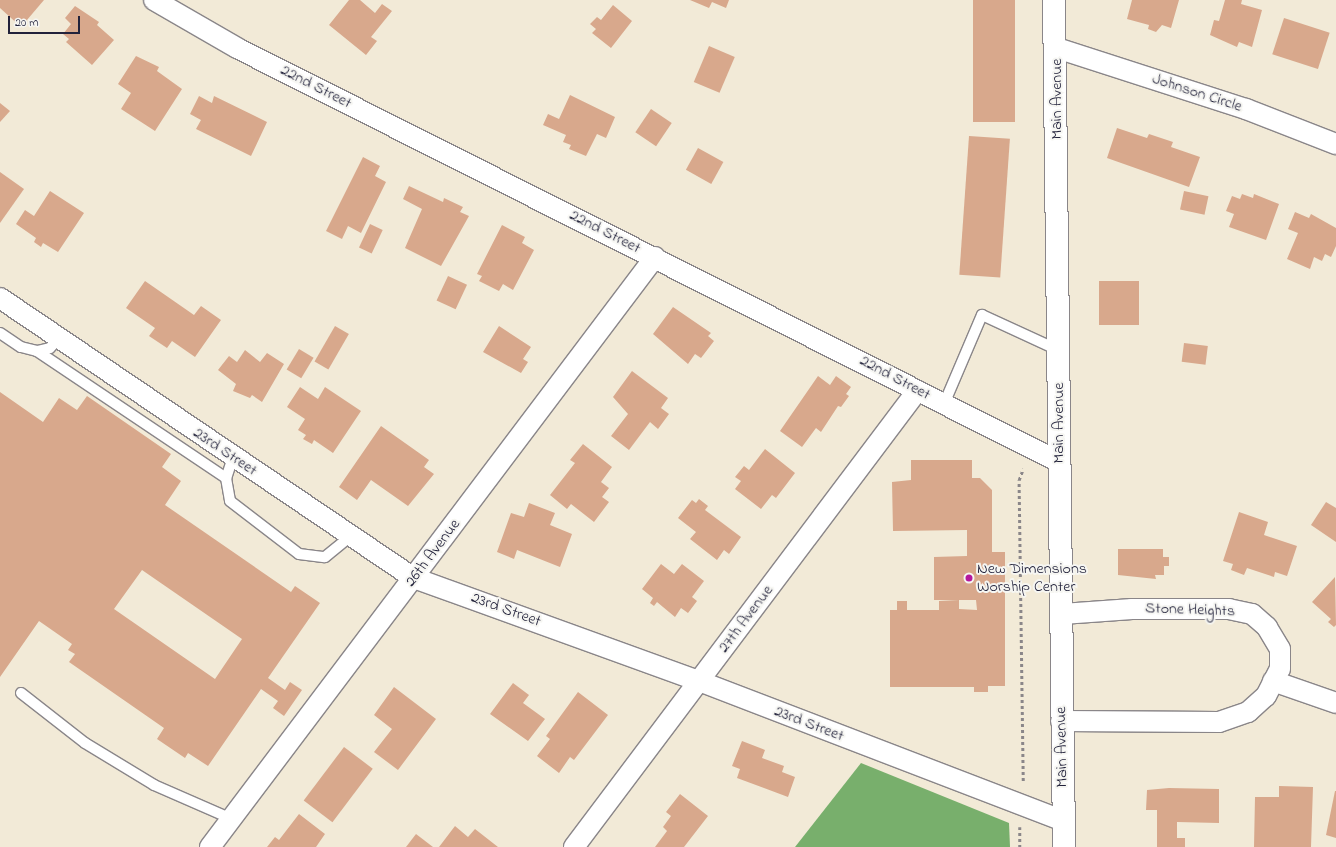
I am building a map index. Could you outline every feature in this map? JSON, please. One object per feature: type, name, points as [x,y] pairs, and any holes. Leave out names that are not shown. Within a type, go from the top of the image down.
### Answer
[{"type":"main road","name":"Main Avenue","points":[[1054,0],[1057,48],[1058,350],[1064,847]]},
{"type":"street","name":"22nd Street","points":[[154,0],[236,48],[655,257],[1059,462]]},
{"type":"street","name":"Johnson Circle","points":[[1057,48],[1246,109],[1336,144]]},
{"type":"street","name":"26th Avenue","points":[[210,847],[655,257]]},
{"type":"street","name":"23rd Street","points":[[0,298],[414,578],[699,681],[1064,821]]},
{"type":"street","name":"27th Avenue","points":[[574,847],[918,391]]},
{"type":"street","name":"Stone Heights","points":[[1062,614],[1132,609],[1229,609],[1252,614],[1267,627],[1280,649],[1280,669],[1266,696],[1248,712],[1219,722],[1062,721]]},
{"type":"street","points":[[1273,681],[1336,703]]},
{"type":"lane","points":[[944,404],[982,314],[1058,350]]},
{"type":"lane","points":[[0,333],[21,347],[37,351],[226,478]]},
{"type":"lane","points":[[37,351],[50,348],[59,338]]},
{"type":"lane","points":[[233,457],[226,478],[230,501],[239,511],[299,554],[325,557],[351,536]]},
{"type":"lane","points":[[21,693],[85,743],[142,777],[232,819]]},
{"type":"path","points":[[1020,847],[1023,806],[1019,480],[1030,447]]},
{"type":"green space","points":[[861,763],[1009,823],[1010,847],[795,847]]},
{"type":"building","points":[[0,0],[44,0],[21,27],[0,8]]},
{"type":"building","points":[[349,0],[360,0],[375,13],[382,4],[392,11],[371,37],[377,41],[366,55],[329,25]]},
{"type":"building","points":[[690,0],[729,0],[726,8],[712,2],[709,8]]},
{"type":"building","points":[[973,0],[1015,0],[1015,122],[973,122]]},
{"type":"building","points":[[1132,0],[1179,0],[1171,28],[1162,25],[1156,32],[1148,29],[1149,25],[1127,19]]},
{"type":"building","points":[[1225,0],[1242,0],[1241,4],[1262,10],[1252,47],[1239,42],[1237,47],[1210,35],[1214,20],[1219,21]]},
{"type":"building","points":[[613,5],[632,21],[611,48],[592,33],[596,29],[590,24],[597,17],[601,20]]},
{"type":"building","points":[[75,6],[99,22],[97,25],[114,40],[92,65],[66,42],[69,39],[63,34],[71,24],[65,18]]},
{"type":"building","points":[[1284,18],[1330,33],[1318,69],[1272,54]]},
{"type":"building","points":[[709,46],[735,57],[720,93],[694,82]]},
{"type":"building","points":[[136,56],[159,67],[157,71],[182,89],[155,131],[121,109],[131,93],[118,84]]},
{"type":"building","points":[[570,95],[615,117],[606,138],[597,134],[586,156],[569,149],[571,145],[563,142],[566,135],[543,125],[548,114],[559,119]]},
{"type":"building","points":[[199,96],[212,103],[214,96],[267,122],[251,156],[196,129],[201,120],[190,114]]},
{"type":"building","points":[[0,103],[10,111],[0,122]]},
{"type":"building","points":[[651,109],[672,123],[656,146],[635,132]]},
{"type":"building","points":[[1117,128],[1147,138],[1149,134],[1173,142],[1171,147],[1200,157],[1189,187],[1107,158]]},
{"type":"building","points":[[969,136],[1010,139],[1000,278],[959,275]]},
{"type":"building","points":[[698,148],[723,162],[711,184],[686,170]]},
{"type":"building","points":[[363,157],[380,166],[375,176],[386,182],[361,233],[348,226],[342,239],[326,231]]},
{"type":"building","points":[[0,172],[24,189],[0,223]]},
{"type":"building","points":[[409,186],[443,202],[444,198],[463,207],[460,212],[469,216],[441,266],[405,248],[422,209],[403,199]]},
{"type":"building","points":[[50,191],[84,213],[58,252],[43,243],[41,247],[34,242],[36,238],[16,224],[25,210],[34,216]]},
{"type":"building","points":[[1184,191],[1208,196],[1205,215],[1180,210]]},
{"type":"building","points":[[1242,194],[1253,198],[1254,194],[1279,204],[1266,240],[1229,227],[1234,214],[1226,211],[1232,196],[1240,199]]},
{"type":"building","points":[[1295,212],[1309,218],[1311,214],[1336,228],[1336,246],[1331,257],[1325,254],[1322,261],[1314,257],[1310,269],[1287,259],[1298,233],[1288,229]]},
{"type":"building","points":[[370,224],[383,230],[372,253],[359,248]]},
{"type":"building","points":[[502,225],[525,237],[522,243],[534,250],[513,290],[503,284],[499,291],[479,281],[482,276],[477,274]]},
{"type":"building","points":[[448,276],[467,285],[456,309],[437,300]]},
{"type":"building","points":[[145,281],[194,315],[201,306],[221,320],[195,357],[172,341],[167,348],[149,336],[155,328],[126,308]]},
{"type":"building","points":[[1099,281],[1139,281],[1139,325],[1099,325]]},
{"type":"building","points":[[673,307],[711,333],[708,336],[714,341],[701,358],[695,354],[688,364],[653,334]]},
{"type":"building","points":[[335,326],[349,334],[328,370],[314,362]]},
{"type":"building","points":[[499,326],[531,347],[523,359],[528,362],[521,373],[483,352]]},
{"type":"building","points":[[1184,343],[1208,346],[1206,365],[1182,362]]},
{"type":"building","points":[[299,349],[314,358],[301,378],[287,370]]},
{"type":"building","points":[[245,350],[260,362],[267,353],[284,364],[262,402],[252,395],[250,398],[233,391],[236,384],[218,370],[229,356],[237,362]]},
{"type":"building","points":[[632,371],[668,398],[661,408],[669,414],[658,429],[650,422],[629,450],[611,436],[628,414],[613,397]]},
{"type":"building","points":[[818,376],[830,385],[836,376],[851,387],[846,394],[849,396],[841,407],[838,406],[821,432],[816,428],[802,447],[780,431]]},
{"type":"building","points":[[300,387],[318,399],[325,387],[361,411],[333,453],[314,440],[312,444],[303,439],[306,435],[298,430],[305,419],[287,407]]},
{"type":"building","points":[[0,392],[43,422],[59,398],[77,410],[87,396],[171,454],[162,467],[181,481],[165,505],[291,592],[295,586],[320,603],[268,678],[285,690],[290,682],[302,690],[284,716],[273,708],[278,701],[261,689],[208,766],[188,753],[185,758],[157,739],[164,728],[69,662],[75,654],[68,650],[72,644],[39,621],[0,677]],"holes":[[[142,570],[242,639],[215,679],[114,609]]]},
{"type":"building","points":[[381,426],[429,460],[424,467],[434,474],[408,506],[371,480],[357,500],[339,487]]},
{"type":"building","points":[[583,444],[612,467],[601,482],[609,488],[602,497],[609,502],[594,522],[571,504],[567,509],[550,495],[575,463],[570,460]]},
{"type":"building","points":[[765,449],[795,473],[776,498],[772,495],[761,509],[735,489],[741,481],[735,477],[744,466],[749,470]]},
{"type":"building","name":"New Dimensions Worship Center","points":[[911,460],[972,460],[972,478],[980,478],[992,490],[992,552],[1005,552],[1005,686],[988,686],[988,692],[974,692],[974,687],[890,687],[890,610],[897,610],[897,601],[907,601],[907,610],[939,610],[939,601],[959,600],[934,600],[934,557],[967,556],[967,530],[893,531],[892,482],[911,480]],"holes":[[[959,600],[976,600],[977,610],[959,609]]]},
{"type":"building","points":[[699,499],[708,506],[705,510],[741,537],[729,554],[724,550],[717,560],[690,539],[696,532],[678,518],[692,500],[696,503]]},
{"type":"building","points":[[1326,502],[1336,508],[1336,542],[1311,525]]},
{"type":"building","points":[[529,503],[555,513],[550,525],[572,534],[560,567],[517,550],[514,559],[497,552],[511,513],[524,517]]},
{"type":"building","points":[[1239,512],[1268,522],[1264,535],[1297,546],[1287,576],[1275,572],[1274,577],[1247,568],[1244,575],[1231,570],[1233,564],[1223,561]]},
{"type":"building","points":[[1118,549],[1163,549],[1163,557],[1169,557],[1169,566],[1164,566],[1164,575],[1155,575],[1156,579],[1118,575]]},
{"type":"building","points":[[661,564],[674,574],[682,564],[704,581],[692,597],[697,601],[688,613],[681,608],[675,617],[657,602],[654,606],[650,603],[653,598],[642,589]]},
{"type":"building","points":[[1335,577],[1336,625],[1334,627],[1328,622],[1331,619],[1312,602]]},
{"type":"building","points":[[513,683],[529,695],[523,703],[545,719],[528,741],[490,714]]},
{"type":"building","points":[[394,687],[436,719],[398,770],[374,752],[392,729],[374,715]]},
{"type":"building","points":[[578,692],[608,715],[574,760],[570,757],[559,773],[537,756],[550,739],[546,736]]},
{"type":"building","points":[[742,741],[765,750],[762,758],[784,766],[782,772],[795,777],[788,797],[737,778],[740,769],[732,766]]},
{"type":"building","points":[[344,747],[373,769],[332,822],[304,801]]},
{"type":"building","points":[[1279,786],[1313,787],[1311,847],[1254,847],[1255,797],[1279,797]]},
{"type":"building","points":[[1169,788],[1219,789],[1219,823],[1177,822],[1177,838],[1185,838],[1185,847],[1157,847],[1157,810],[1146,810],[1147,790]]},
{"type":"building","points":[[1336,791],[1336,838],[1326,835]]},
{"type":"building","points":[[680,794],[708,816],[684,847],[655,847],[667,831],[663,827],[671,816],[666,812]]},
{"type":"building","points":[[299,814],[325,834],[316,847],[267,847],[275,837],[279,840]]},
{"type":"building","points":[[455,826],[468,837],[475,829],[498,847],[439,847]]},
{"type":"building","points":[[416,834],[433,847],[406,847]]},
{"type":"place","name":"New Dimensions Worship Center","points":[[969,578]]}]
